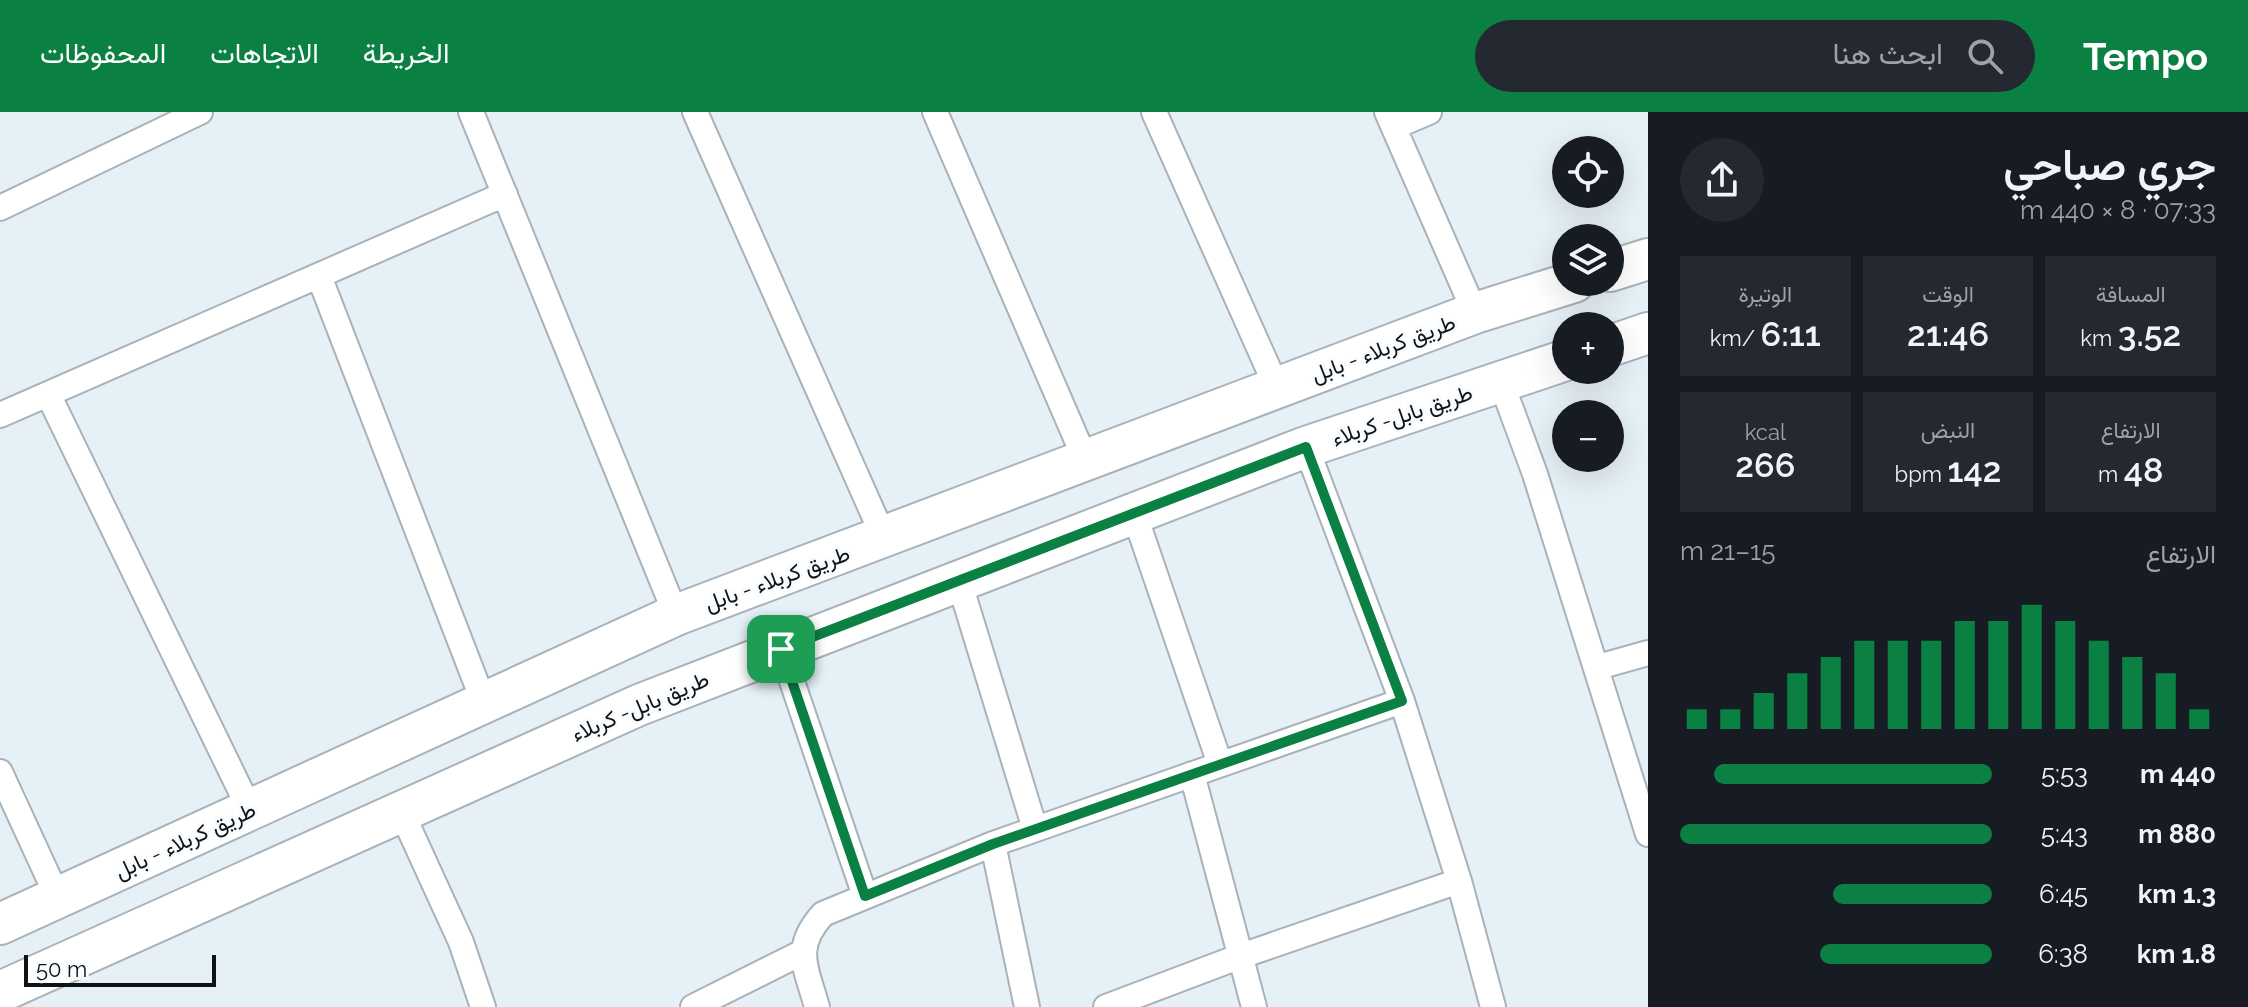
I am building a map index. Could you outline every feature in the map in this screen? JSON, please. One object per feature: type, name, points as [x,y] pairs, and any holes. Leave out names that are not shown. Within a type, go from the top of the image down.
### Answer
[{"type":"main road","points":[[1624,267],[1648,259]]},
{"type":"main road","name":"طريق كربلاء - بابل","points":[[0,924],[676,615],[1475,313],[1552,289]]},
{"type":"main road","points":[[1624,341],[1648,333]]},
{"type":"main road","name":"طريق بابل- كربلاء","points":[[0,992],[639,705],[1306,447],[1552,365]]},
{"type":"main road","points":[[255,808],[262,840],[278,857],[289,862]]},
{"type":"main road","points":[[204,831],[222,847],[227,858],[228,870],[221,892]]},
{"type":"street","points":[[471,112],[676,615]]},
{"type":"street","points":[[695,112],[884,538]]},
{"type":"street","points":[[935,112],[1086,461]]},
{"type":"street","points":[[1154,112],[1277,388]]},
{"type":"street","points":[[1429,112],[1391,120],[1475,313]]},
{"type":"street","points":[[0,208],[185,115]]},
{"type":"street","points":[[0,415],[505,194]]},
{"type":"street","points":[[319,276],[484,703]]},
{"type":"street","points":[[1501,382],[1535,474],[1598,667],[1648,834]]},
{"type":"street","points":[[48,394],[255,808]]},
{"type":"street","points":[[1306,447],[1402,701],[1459,881],[1493,1007]]},
{"type":"street","points":[[1134,513],[1220,764]]},
{"type":"street","points":[[959,581],[1035,829]]},
{"type":"street","points":[[781,649],[865,896]]},
{"type":"street","points":[[1598,667],[1648,653]]},
{"type":"street","points":[[817,1007],[803,952],[808,930],[823,914],[993,844],[1402,701]]},
{"type":"street","points":[[0,772],[58,898]]},
{"type":"street","points":[[1192,774],[1254,1007]]},
{"type":"street","points":[[401,811],[461,942],[483,1007]]},
{"type":"street","points":[[993,844],[1027,1007]]},
{"type":"street","points":[[1106,1007],[1241,956],[1459,881]]},
{"type":"street","points":[[693,1007],[803,952]]},
{"type":"route","points":[[1306,447],[1402,701],[993,844],[865,896],[781,649],[1306,447]]}]
